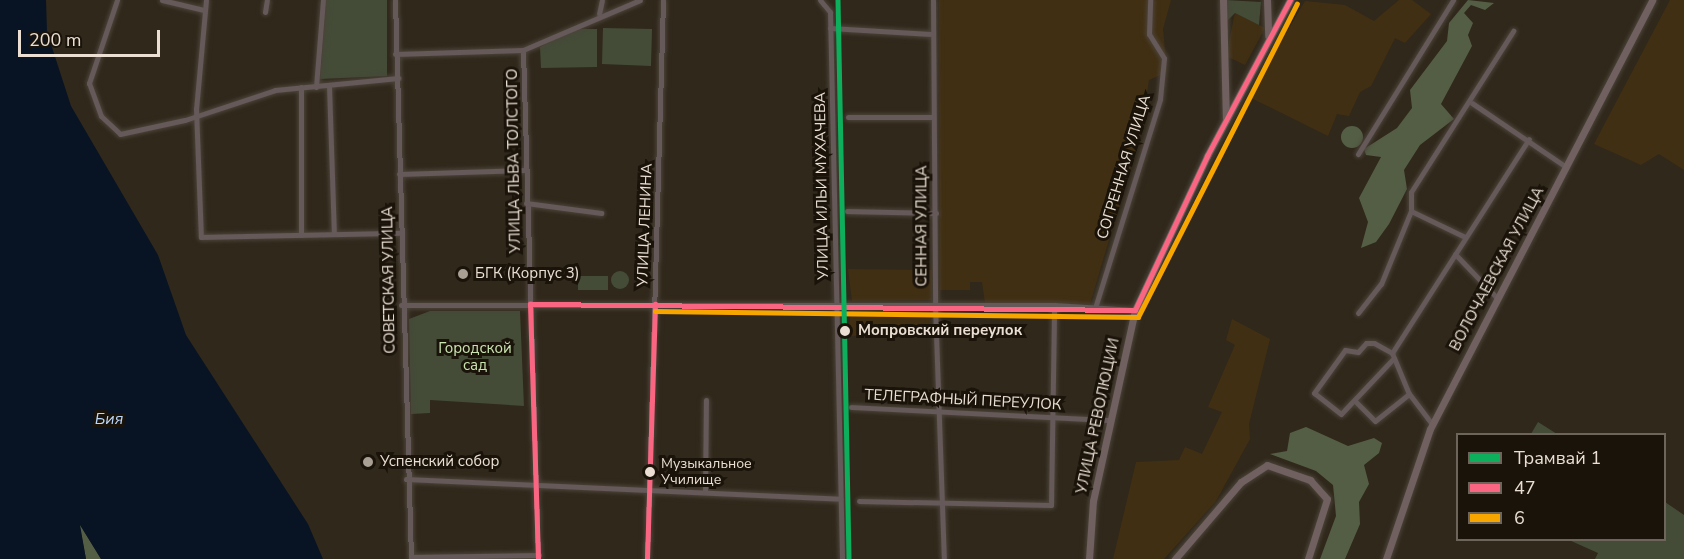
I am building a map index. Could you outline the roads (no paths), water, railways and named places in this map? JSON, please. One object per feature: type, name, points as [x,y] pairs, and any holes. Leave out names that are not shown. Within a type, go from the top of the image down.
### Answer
[{"type":"main road","name":"УЛИЦА РЕВОЛЮЦИИ","points":[[1223,0],[1226,120]]},
{"type":"main road","points":[[1267,0],[1268,41]]},
{"type":"main road","name":"УЛИЦА РЕВОЛЮЦИИ","points":[[1089,559],[1094,501],[1135,310],[1226,120],[1290,0]]},
{"type":"main road","name":"ВОЛОЧАЕВСКАЯ УЛИЦА","points":[[1386,559],[1432,424],[1652,0]]},
{"type":"main road","points":[[1175,559],[1241,482],[1267,465],[1310,480],[1327,499],[1308,559]]},
{"type":"street","points":[[117,0],[89,83],[101,116],[122,134],[196,115],[261,93],[398,78]]},
{"type":"street","points":[[162,0],[204,10]]},
{"type":"street","points":[[206,0],[196,115],[201,237],[400,232]]},
{"type":"street","points":[[265,12],[267,0]]},
{"type":"street","points":[[316,87],[324,0]]},
{"type":"street","name":"СОВЕТСКАЯ УЛИЦА","points":[[394,0],[398,78],[406,479],[411,558]]},
{"type":"street","points":[[599,14],[602,0]]},
{"type":"street","points":[[395,54],[523,50],[599,14],[636,0]]},
{"type":"street","name":"УЛИЦА ЛЕНИНА","points":[[646,559],[650,490],[663,0]]},
{"type":"street","name":"УЛИЦА ИЛЬИ МУХАЧЕВА","points":[[820,0],[830,9],[842,559]]},
{"type":"street","name":"СЕННАЯ УЛИЦА","points":[[933,0],[932,117],[936,213],[934,305],[944,559]]},
{"type":"street","name":"СОГРЕННАЯ УЛИЦА","points":[[1095,308],[1160,99],[1164,58],[1149,34],[1150,0]]},
{"type":"street","points":[[1358,154],[1453,0]]},
{"type":"street","points":[[830,28],[931,34]]},
{"type":"street","points":[[1358,313],[1381,284],[1411,211],[1415,184],[1472,103],[1513,31]]},
{"type":"street","name":"УЛИЦА ЛЬВА ТОЛСТОГО","points":[[523,50],[538,557]]},
{"type":"street","points":[[329,86],[334,234]]},
{"type":"street","points":[[301,87],[301,235]]},
{"type":"street","points":[[1472,103],[1529,139],[1566,168]]},
{"type":"street","points":[[848,117],[932,117]]},
{"type":"street","points":[[1432,424],[1409,394],[1392,356],[1374,343],[1358,352],[1345,350],[1314,393],[1341,414],[1355,401],[1392,356],[1465,237],[1529,139]]},
{"type":"street","points":[[399,174],[525,170]]},
{"type":"street","points":[[526,203],[601,213]]},
{"type":"street","points":[[847,211],[936,213]]},
{"type":"street","points":[[1411,211],[1465,237]]},
{"type":"street","points":[[1455,254],[1497,298]]},
{"type":"street","points":[[401,305],[1054,305],[1135,310]]},
{"type":"street","name":"УЛИЦА РЕВОЛЮЦИИ","points":[[943,506],[1051,505],[1054,305]]},
{"type":"street","points":[[1355,401],[1375,421],[1409,394]]},
{"type":"street","points":[[705,492],[706,400]]},
{"type":"street","name":"ТЕЛЕГРАФНЫЙ ПЕРЕУЛОК","points":[[851,407],[938,408],[1051,414],[1110,420]]},
{"type":"street","points":[[406,479],[841,499]]},
{"type":"street","points":[[859,501],[943,506]]},
{"type":"street","points":[[411,558],[538,557]]},
{"type":"water","name":"Бия","points":[[0,0],[46,0],[47,32],[71,106],[158,255],[186,335],[308,524],[323,559],[101,559],[80,525],[86,559],[0,559]]},
{"type":"tram line","name":"1","points":[[838,0],[849,559]]},
{"type":"place","name":"БГК (Корпус 3)","points":[[463,274]]},
{"type":"place","name":"Мопровский переулок","points":[[845,331]]},
{"type":"place","name":"Успенский собор","points":[[368,462]]},
{"type":"place","name":"Музыкальное Училище","points":[[650,472]]},
{"type":"park label","name":"Городской сад","points":[[475,356]]}]
